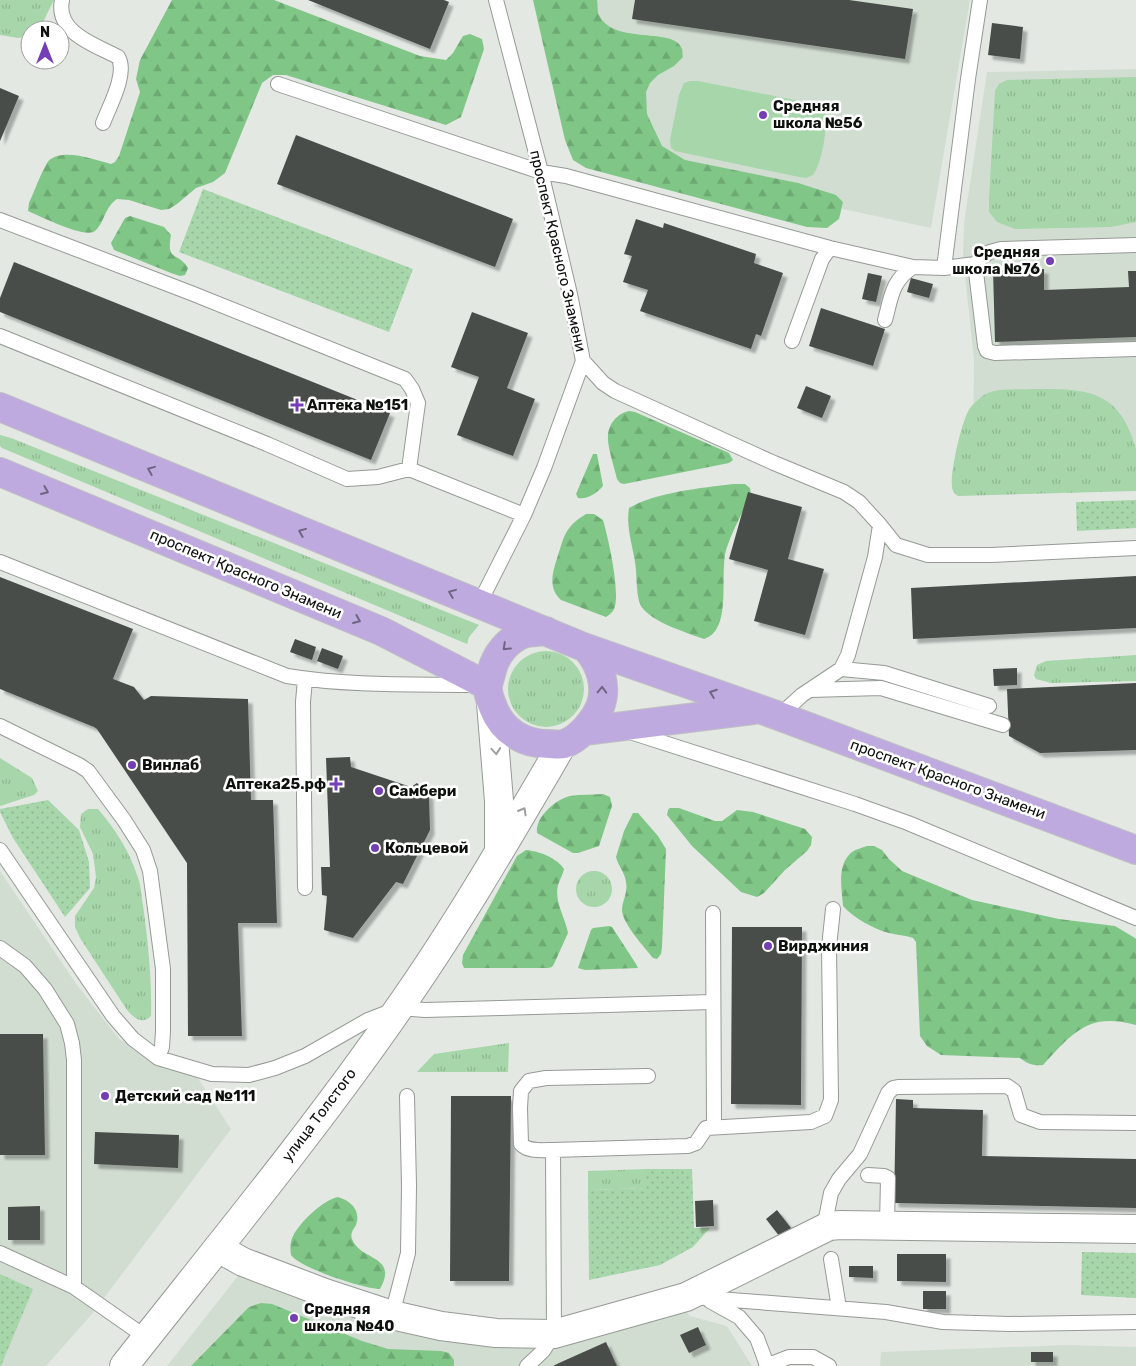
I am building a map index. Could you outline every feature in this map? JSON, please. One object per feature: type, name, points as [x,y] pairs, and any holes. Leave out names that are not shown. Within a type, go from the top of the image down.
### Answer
[{"type":"main road","name":"проспект Красного Знамени","points":[[0,407],[586,648],[769,713],[1136,850]]},
{"type":"main road","name":"проспект Красного Знамени","points":[[0,472],[381,630],[490,694]]},
{"type":"main road","name":"проспект Красного Знамени","points":[[546,632],[524,634],[509,643],[494,664],[490,694],[496,715],[503,725],[516,736],[538,743],[573,738],[615,727],[769,713]]},
{"type":"main road","points":[[573,738],[595,718],[601,704],[603,689],[601,672],[594,656],[586,648]]},
{"type":"street","points":[[490,694],[499,801],[498,853]]},
{"type":"street","name":"улица Толстого","points":[[124,1366],[273,1178],[399,1008],[573,738]]},
{"type":"street","points":[[218,1248],[244,1262],[325,1293],[392,1315],[441,1326],[496,1333],[554,1334],[697,1298],[824,1228],[840,1225],[1136,1229]]},
{"type":"lane","points":[[62,0],[62,17],[67,27],[75,34],[118,57],[121,62],[118,85],[103,123]]},
{"type":"lane","name":"проспект Красного Знамени","points":[[478,604],[524,515],[544,468],[583,362],[570,294],[541,172],[496,0]]},
{"type":"lane","points":[[944,268],[980,0]]},
{"type":"lane","points":[[278,84],[541,172],[566,176],[830,248],[913,267],[944,268],[975,264],[983,256],[1001,249],[1136,245]]},
{"type":"lane","points":[[0,220],[199,296],[405,379],[418,403],[410,469]]},
{"type":"lane","points":[[792,341],[822,259],[830,248]]},
{"type":"lane","points":[[975,264],[987,351],[996,354],[1136,349]]},
{"type":"lane","points":[[884,320],[896,284],[900,277],[913,267]]},
{"type":"lane","points":[[0,336],[267,444],[347,479],[378,477],[410,469],[524,515]]},
{"type":"lane","points":[[583,362],[603,383],[615,391],[774,463],[844,492],[859,502],[896,545],[928,556],[1136,548]]},
{"type":"lane","points":[[769,713],[841,669],[848,655],[875,557],[880,525]]},
{"type":"lane","points":[[0,562],[287,676],[490,694]]},
{"type":"lane","points":[[841,669],[884,674],[989,706]]},
{"type":"lane","points":[[305,679],[303,702],[305,888]]},
{"type":"lane","points":[[809,690],[881,688],[1003,725]]},
{"type":"lane","points":[[0,726],[80,765],[88,771],[124,820],[143,850],[150,871],[163,969],[163,1032],[162,1047],[158,1058]]},
{"type":"lane","points":[[615,727],[855,804],[908,823],[1136,918]]},
{"type":"lane","points":[[0,850],[112,1016],[133,1039],[158,1058],[212,1074],[249,1075],[275,1068],[305,1056],[368,1020],[399,1008],[425,1010],[713,1002]]},
{"type":"lane","points":[[648,1076],[546,1078],[529,1081],[522,1091],[520,1108],[521,1144],[524,1148],[529,1149],[553,1150],[688,1146],[696,1143],[706,1128],[811,1122],[825,1116],[832,1100],[829,947],[834,909]]},
{"type":"lane","points":[[713,913],[714,1127]]},
{"type":"lane","points":[[0,948],[26,966],[45,989],[67,1024],[72,1043],[74,1060],[74,1287]]},
{"type":"lane","points":[[824,1228],[831,1193],[839,1178],[860,1154],[888,1093],[893,1088],[913,1086],[1007,1086],[1014,1091],[1021,1115],[1040,1122],[1136,1123]]},
{"type":"lane","points":[[392,1315],[408,1253],[407,1096]]},
{"type":"lane","points":[[527,1366],[543,1351],[554,1334],[553,1150]]},
{"type":"lane","points":[[868,1175],[888,1178],[887,1225]]},
{"type":"lane","points":[[0,1253],[74,1287],[147,1338]]},
{"type":"lane","points":[[832,1260],[839,1308]]},
{"type":"lane","points":[[697,1298],[886,1312],[943,1322],[1010,1324],[1136,1322]]},
{"type":"lane","points":[[697,1298],[739,1317],[758,1338],[766,1365],[789,1357],[814,1357],[829,1366]]},
{"type":"shaded area","name":"Средняя школа №56","points":[[548,0],[970,0],[931,228],[583,153]]},
{"type":"shaded area","name":"Средняя школа №76","points":[[1136,69],[1136,459],[973,446],[974,360],[963,256],[964,223],[987,72]]},
{"type":"shaded area","name":"Детский сад №111","points":[[0,871],[77,985],[119,1039],[153,1057],[188,1063],[231,1129],[92,1314],[46,1366],[0,1366]]},
{"type":"shaded area","name":"Средняя школа №40","points":[[245,1267],[324,1298],[555,1327],[673,1296],[690,1316],[727,1326],[752,1366],[167,1366]]},
{"type":"shaded area","points":[[1068,1345],[1136,1347],[1136,1366],[880,1366],[881,1352]]},
{"type":"green space","points":[[0,0],[54,0],[44,20],[20,20],[20,38],[0,35]]},
{"type":"green space","points":[[172,0],[274,0],[420,56],[446,60],[453,53],[463,36],[470,34],[482,39],[484,49],[461,117],[446,125],[286,75],[273,75],[262,83],[225,173],[213,182],[196,188],[169,209],[161,210],[129,200],[117,199],[109,207],[95,231],[90,233],[73,230],[28,211],[29,203],[42,172],[47,163],[53,158],[60,155],[68,155],[87,157],[111,164],[115,162],[119,156],[140,92],[136,79],[140,60]]},
{"type":"green space","points":[[533,0],[597,0],[599,15],[607,24],[617,30],[668,38],[677,42],[682,49],[683,57],[674,66],[658,75],[650,83],[646,92],[647,114],[662,146],[685,160],[798,183],[836,195],[843,202],[839,219],[827,228],[807,227],[586,168],[573,160],[565,140]]},
{"type":"green space","points":[[1136,77],[1136,222],[1111,227],[1015,229],[997,222],[989,212],[989,199],[995,91],[999,84],[1007,80]]},
{"type":"green space","points":[[690,81],[810,103],[824,109],[826,124],[824,143],[813,175],[806,178],[799,177],[675,151],[671,148],[670,140],[679,95],[684,83]]},
{"type":"green space","points":[[203,189],[413,269],[389,332],[179,252]]},
{"type":"green space","points":[[130,216],[164,227],[171,235],[170,250],[188,268],[185,275],[180,276],[171,273],[114,250],[111,243],[125,218]]},
{"type":"green space","points":[[1030,389],[1083,392],[1097,396],[1109,403],[1120,413],[1129,429],[1136,449],[1136,491],[958,496],[955,494],[952,479],[955,458],[960,434],[970,408],[981,397],[992,392]]},
{"type":"green space","points":[[629,411],[729,453],[733,460],[729,463],[624,484],[620,483],[617,479],[610,451],[608,432],[614,420],[621,414]]},
{"type":"green space","points":[[0,435],[479,625],[469,637],[467,644],[2,448],[0,446]]},
{"type":"green space","points":[[593,454],[597,454],[603,486],[592,495],[578,498],[576,494]]},
{"type":"green space","points":[[733,484],[745,484],[750,488],[751,495],[727,547],[722,612],[719,624],[713,633],[704,639],[657,620],[642,608],[638,596],[629,528],[629,508],[666,494]]},
{"type":"green space","points":[[1136,500],[1136,528],[1077,531],[1076,502]]},
{"type":"green space","points":[[586,514],[594,514],[603,520],[611,552],[616,602],[614,609],[606,617],[561,600],[556,595],[552,583],[555,565],[565,535],[572,524]]},
{"type":"green space","points":[[546,651],[560,654],[573,662],[581,675],[584,689],[581,703],[573,716],[560,724],[546,727],[532,724],[519,716],[511,703],[508,689],[511,675],[519,662],[532,654]]},
{"type":"green space","points":[[1136,655],[1136,681],[1051,683],[1036,679],[1034,675],[1037,665],[1046,661]]},
{"type":"green space","points":[[0,758],[32,778],[38,791],[34,795],[0,806]]},
{"type":"green space","points":[[603,794],[610,797],[612,806],[599,846],[573,853],[537,833],[539,821],[543,815],[564,798],[578,795]]},
{"type":"green space","points":[[48,800],[79,830],[89,862],[90,888],[65,917],[13,838],[0,812],[0,809]]},
{"type":"green space","points":[[670,808],[679,808],[715,821],[722,821],[737,810],[753,812],[805,829],[812,837],[811,845],[764,893],[757,897],[741,892],[692,846],[667,815]]},
{"type":"green space","points":[[88,809],[98,809],[116,832],[126,848],[139,882],[151,988],[151,1016],[148,1019],[141,1020],[135,1018],[127,1010],[80,938],[75,927],[75,916],[94,888],[96,877],[93,854],[80,827],[81,814]]},
{"type":"green space","points":[[633,813],[638,813],[658,836],[666,849],[662,947],[661,954],[657,959],[653,958],[629,928],[622,909],[626,886],[624,875],[616,857],[624,831]]},
{"type":"green space","points":[[867,846],[874,846],[882,850],[902,871],[972,900],[1059,919],[1115,926],[1135,938],[1136,1025],[1105,1021],[1083,1028],[1063,1043],[1043,1065],[1031,1064],[1020,1058],[941,1055],[927,1046],[920,1036],[916,942],[913,938],[889,933],[870,926],[858,919],[843,906],[841,878],[844,864],[852,852]]},
{"type":"green space","points":[[526,850],[547,856],[564,869],[558,885],[557,897],[568,933],[554,964],[548,968],[464,968],[462,963],[463,955],[517,856]]},
{"type":"green space","points":[[594,871],[601,872],[607,876],[611,882],[611,896],[607,902],[601,906],[594,907],[587,906],[581,902],[577,896],[576,889],[577,882],[581,876],[587,872]]},
{"type":"green space","points":[[612,927],[638,968],[585,970],[578,968],[591,930],[593,928]]},
{"type":"green space","points":[[509,1043],[508,1072],[417,1072],[434,1054]]},
{"type":"green space","points":[[646,1169],[647,1188],[588,1190],[588,1171]]},
{"type":"green space","points":[[646,1169],[692,1169],[694,1228],[710,1228],[693,1247],[660,1265],[589,1280],[588,1190],[646,1188]]},
{"type":"green space","points":[[338,1197],[351,1204],[356,1211],[356,1225],[351,1235],[356,1246],[382,1264],[385,1270],[385,1278],[380,1289],[361,1286],[333,1277],[306,1266],[291,1255],[290,1246],[296,1230],[312,1212],[326,1202]]},
{"type":"green space","points":[[1082,1252],[1136,1253],[1136,1298],[1081,1295]]},
{"type":"green space","points":[[0,1274],[33,1289],[1,1366],[0,1366]]},
{"type":"green space","points":[[261,1303],[272,1304],[362,1341],[388,1349],[449,1353],[454,1360],[454,1366],[191,1366],[249,1307]]},
{"type":"building","points":[[308,0],[444,0],[449,2],[430,49]]},
{"type":"building","points":[[635,0],[849,0],[913,9],[905,59],[632,19]]},
{"type":"building","points":[[992,23],[1023,27],[1020,59],[988,55]]},
{"type":"building","points":[[0,88],[19,96],[0,141]]},
{"type":"building","points":[[296,135],[513,219],[495,267],[277,184]]},
{"type":"building","points":[[636,219],[663,228],[664,223],[756,254],[754,263],[783,273],[761,336],[756,334],[751,349],[640,311],[648,290],[623,282],[632,256],[624,254]]},
{"type":"building","points":[[14,262],[390,413],[371,460],[0,312],[0,298]]},
{"type":"building","points":[[1044,269],[1044,290],[1129,287],[1128,271],[1136,271],[1136,337],[995,342],[993,270]]},
{"type":"building","points":[[868,273],[882,276],[876,302],[862,299]]},
{"type":"building","points":[[911,278],[933,284],[929,298],[907,292]]},
{"type":"building","points":[[821,308],[885,329],[873,366],[809,346]]},
{"type":"building","points":[[472,312],[528,333],[507,388],[535,399],[513,456],[457,435],[479,377],[451,367]]},
{"type":"building","points":[[806,386],[831,396],[822,418],[797,408]]},
{"type":"building","points":[[748,492],[802,507],[788,559],[824,569],[805,635],[754,621],[768,570],[729,559]]},
{"type":"building","points":[[1136,576],[1136,628],[913,639],[911,588]]},
{"type":"building","points":[[0,577],[133,629],[113,679],[134,687],[144,700],[151,696],[248,699],[251,800],[273,800],[277,923],[238,923],[242,1036],[188,1036],[187,863],[97,729],[0,689]]},
{"type":"building","points":[[295,639],[316,647],[312,660],[290,652]]},
{"type":"building","points":[[322,648],[343,656],[338,669],[317,661]]},
{"type":"building","points":[[1017,668],[1017,685],[994,686],[993,669]]},
{"type":"building","points":[[1136,683],[1136,750],[1040,753],[1009,736],[1007,689]]},
{"type":"building","name":"Кольцевой","points":[[350,757],[351,767],[411,787],[417,783],[429,795],[430,830],[403,884],[396,882],[353,938],[324,930],[327,896],[322,895],[321,867],[330,867],[326,758]]},
{"type":"building","points":[[732,927],[802,927],[801,1105],[731,1104]]},
{"type":"building","points":[[0,1034],[43,1034],[45,1155],[0,1155]]},
{"type":"building","points":[[451,1096],[511,1096],[509,1281],[450,1281]]},
{"type":"building","points":[[896,1099],[913,1100],[913,1108],[983,1110],[982,1156],[1136,1159],[1136,1208],[894,1203]]},
{"type":"building","points":[[95,1132],[179,1135],[178,1168],[94,1164]]},
{"type":"building","points":[[713,1200],[714,1226],[696,1227],[695,1201]]},
{"type":"building","points":[[40,1206],[40,1240],[8,1240],[8,1207]]},
{"type":"building","points":[[777,1210],[791,1228],[780,1237],[766,1219]]},
{"type":"building","points":[[897,1254],[946,1254],[946,1282],[897,1281]]},
{"type":"building","points":[[849,1266],[873,1266],[873,1278],[849,1277]]},
{"type":"building","points":[[923,1291],[946,1291],[946,1309],[923,1309]]},
{"type":"building","points":[[698,1327],[706,1345],[689,1353],[680,1335]]},
{"type":"building","points":[[606,1342],[617,1366],[553,1366],[559,1363]]},
{"type":"building","points":[[1031,1352],[1053,1352],[1053,1362],[1031,1362]]},
{"type":"place","name":"Средняя школа №56","points":[[763,115]]},
{"type":"place","name":"Средняя школа №76","points":[[1050,261]]},
{"type":"place","name":"Аптека №151","points":[[297,405]]},
{"type":"place","name":"Винлаб","points":[[132,765]]},
{"type":"place","name":"Аптека25.рф","points":[[336,784]]},
{"type":"place","name":"Самбери","points":[[379,791]]},
{"type":"place","name":"Кольцевой","points":[[375,848]]},
{"type":"place","name":"Вирджиния","points":[[768,946]]},
{"type":"place","name":"Детский сад №111","points":[[105,1096]]},
{"type":"place","name":"Средняя школа №40","points":[[294,1318]]}]
